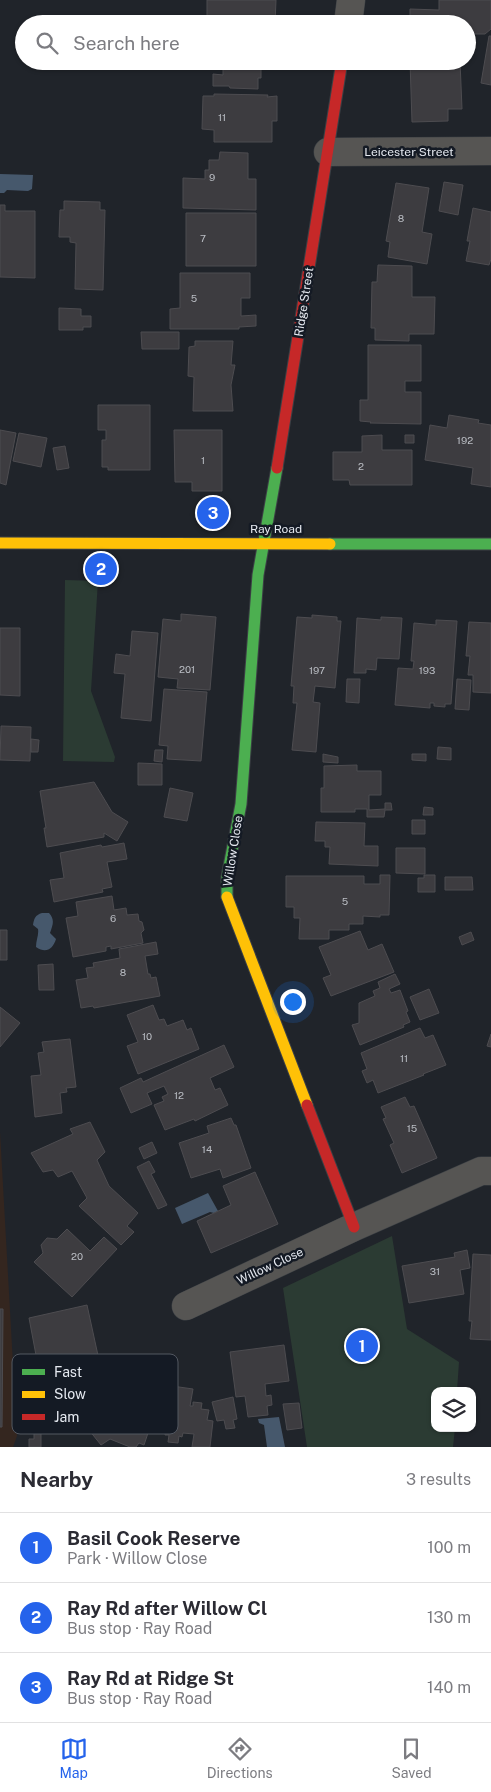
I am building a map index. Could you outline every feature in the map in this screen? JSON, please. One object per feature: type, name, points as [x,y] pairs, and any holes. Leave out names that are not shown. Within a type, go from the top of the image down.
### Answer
[{"type":"street","points":[[349,15],[351,0]]},
{"type":"street","name":"Ridge Street","points":[[265,543],[341,70]]},
{"type":"street","name":"Leicester Street","points":[[328,152],[491,151]]},
{"type":"street","name":"Ray Road","points":[[0,543],[491,544]]},
{"type":"street","name":"Willow Close","points":[[265,543],[258,575],[241,804],[227,877],[226,900],[354,1227]]},
{"type":"street","name":"Willow Close","points":[[186,1306],[354,1227],[481,1172],[491,1171]]},
{"type":"shaded area","points":[[0,1132],[12,1354],[12,1434],[17,1434],[17,1436],[13,1447],[0,1447]]},
{"type":"green space","points":[[65,580],[98,581],[91,691],[115,757],[114,762],[63,761]]},
{"type":"green space","points":[[392,1236],[407,1329],[459,1362],[457,1387],[431,1387],[431,1432],[455,1432],[453,1447],[307,1447],[283,1288]]},
{"type":"water","points":[[0,174],[33,175],[32,189],[28,191],[7,190],[4,193],[0,193]]},
{"type":"water","points":[[42,913],[49,913],[51,916],[53,922],[50,933],[56,939],[51,948],[46,950],[36,947],[38,929],[33,925],[35,918]]},
{"type":"water","points":[[208,1193],[218,1211],[210,1212],[182,1224],[175,1208]]},
{"type":"water","points":[[279,1417],[285,1447],[267,1447],[264,1425],[259,1423],[258,1419]]},
{"type":"building","points":[[207,0],[276,0],[275,15],[207,15]]},
{"type":"building","points":[[439,0],[491,0],[491,29],[485,34],[476,34],[476,15],[410,15],[410,9],[439,10]]},
{"type":"building","points":[[489,36],[491,36],[491,85],[481,83]]},
{"type":"building","points":[[223,70],[261,70],[261,78],[258,78],[258,89],[213,86],[213,74],[223,75]]},
{"type":"building","points":[[410,70],[460,70],[462,109],[448,109],[448,121],[412,122]]},
{"type":"building","points":[[214,94],[277,96],[277,121],[272,121],[272,142],[214,142],[214,130],[202,129],[203,96],[214,96]]},
{"type":"building","points":[[220,152],[248,153],[248,179],[256,179],[256,210],[183,208],[183,178],[205,179],[205,170],[209,170],[209,160],[219,160]]},
{"type":"building","points":[[444,182],[463,185],[458,215],[439,211]]},
{"type":"building","points":[[396,183],[429,188],[422,232],[432,234],[427,264],[388,257],[390,242],[386,241]]},
{"type":"building","points":[[64,201],[100,202],[100,210],[105,210],[103,290],[75,289],[76,243],[70,242],[70,237],[59,237],[60,210],[64,210]]},
{"type":"building","points":[[0,205],[5,205],[5,211],[35,211],[35,278],[0,277]]},
{"type":"building","points":[[473,208],[491,212],[491,259],[489,265],[466,261],[470,241],[467,241]]},
{"type":"building","points":[[186,213],[256,213],[256,266],[186,266]]},
{"type":"building","points":[[378,265],[412,266],[412,297],[435,297],[434,334],[409,334],[409,341],[375,340],[375,328],[371,328],[372,282],[377,282]]},
{"type":"building","points":[[180,273],[250,273],[250,298],[241,298],[241,316],[256,315],[256,326],[239,327],[239,329],[170,329],[170,309],[180,308]]},
{"type":"building","points":[[59,308],[81,309],[81,316],[91,316],[91,327],[83,327],[83,330],[59,330]]},
{"type":"building","points":[[141,332],[179,332],[179,349],[142,349]]},
{"type":"building","points":[[195,341],[233,341],[231,365],[235,365],[231,385],[233,411],[193,411],[194,377],[188,376],[189,347],[195,346]]},
{"type":"building","points":[[368,345],[421,345],[421,381],[405,381],[405,392],[421,392],[421,424],[370,423],[360,421],[360,400],[368,400]]},
{"type":"building","points":[[98,405],[150,405],[150,470],[108,470],[108,467],[102,467],[102,440],[106,440],[106,430],[98,430]]},
{"type":"building","points":[[449,415],[479,420],[478,423],[491,425],[491,487],[471,484],[473,468],[425,460],[430,425],[447,428]]},
{"type":"building","points":[[0,430],[16,433],[6,485],[0,483]]},
{"type":"building","points":[[174,430],[222,430],[222,491],[192,491],[192,482],[175,482]]},
{"type":"building","points":[[19,433],[47,438],[41,467],[13,461]]},
{"type":"building","points":[[382,435],[382,450],[412,450],[412,485],[350,485],[349,480],[333,480],[333,452],[362,452],[362,436]]},
{"type":"building","points":[[405,435],[414,435],[414,443],[405,443]]},
{"type":"building","points":[[65,446],[69,468],[57,470],[53,448]]},
{"type":"building","points":[[181,614],[216,617],[210,690],[177,688],[178,679],[158,677],[163,619],[181,621]]},
{"type":"building","points":[[312,615],[337,617],[337,621],[341,621],[335,688],[315,686],[313,702],[320,703],[316,752],[292,750],[297,703],[293,703],[294,686],[291,686],[297,617],[312,618]]},
{"type":"building","points":[[381,617],[402,618],[399,659],[377,658],[376,670],[366,669],[366,673],[354,673],[357,618],[381,620]]},
{"type":"building","points":[[436,620],[457,621],[451,704],[445,704],[445,707],[434,706],[434,703],[430,703],[430,708],[395,705],[398,668],[413,669],[414,661],[411,661],[414,623],[436,625]]},
{"type":"building","points":[[469,622],[491,623],[491,693],[473,692],[473,675],[468,675],[470,656],[466,656]]},
{"type":"building","points":[[0,628],[20,628],[20,696],[0,695]]},
{"type":"building","points":[[132,631],[158,633],[151,721],[121,718],[125,674],[114,673],[116,654],[130,656]]},
{"type":"building","points":[[347,679],[360,679],[359,703],[346,702]]},
{"type":"building","points":[[457,679],[471,680],[469,710],[455,709]]},
{"type":"building","points":[[164,689],[207,692],[201,761],[167,759],[168,746],[159,745]]},
{"type":"building","points":[[1,726],[31,727],[30,761],[0,760]]},
{"type":"building","points":[[31,739],[39,740],[38,752],[31,752]]},
{"type":"building","points":[[438,747],[451,748],[451,760],[437,759]]},
{"type":"building","points":[[155,750],[163,750],[162,762],[154,761]]},
{"type":"building","points":[[323,754],[338,757],[338,763],[323,762]]},
{"type":"building","points":[[412,754],[426,754],[426,761],[412,760]]},
{"type":"building","points":[[138,763],[162,764],[162,785],[138,785]]},
{"type":"building","points":[[357,765],[357,771],[381,771],[381,795],[369,795],[369,810],[385,809],[385,803],[391,803],[392,810],[385,810],[384,817],[367,817],[367,809],[355,809],[355,812],[321,812],[321,788],[324,788],[324,766]]},
{"type":"building","points":[[94,782],[112,812],[128,822],[117,841],[104,833],[104,837],[47,847],[40,791]]},
{"type":"building","points":[[170,788],[193,793],[187,821],[164,817]]},
{"type":"building","points":[[424,807],[433,808],[433,815],[423,815]]},
{"type":"building","points":[[412,820],[425,820],[425,834],[412,834]]},
{"type":"building","points":[[316,822],[365,823],[364,846],[378,846],[378,866],[329,864],[330,847],[325,847],[325,841],[315,841]]},
{"type":"building","points":[[124,843],[127,859],[107,862],[112,887],[102,889],[103,892],[54,902],[50,880],[64,878],[60,853],[101,845],[102,847]]},
{"type":"building","points":[[396,848],[425,848],[425,874],[396,873]]},
{"type":"building","points":[[380,875],[390,875],[389,915],[380,915],[380,917],[363,916],[363,924],[349,924],[349,930],[329,930],[329,939],[299,939],[300,918],[294,918],[294,907],[286,907],[286,876],[364,876],[364,884],[380,884]]},
{"type":"building","points":[[424,875],[435,875],[435,892],[418,892],[418,878],[424,878]]},
{"type":"building","points":[[445,877],[472,877],[473,890],[445,890]]},
{"type":"building","points":[[112,896],[114,910],[126,908],[127,915],[138,914],[139,921],[142,922],[144,930],[141,933],[143,943],[111,949],[111,946],[106,947],[106,951],[73,957],[66,918],[78,916],[76,902]]},
{"type":"building","points":[[0,930],[7,930],[7,960],[0,960]]},
{"type":"building","points":[[360,931],[368,950],[382,944],[394,972],[331,996],[323,978],[331,975],[319,947]]},
{"type":"building","points":[[471,932],[474,940],[462,945],[459,937]]},
{"type":"building","points":[[156,942],[158,954],[145,956],[148,974],[150,974],[151,978],[156,977],[160,996],[94,1008],[93,1006],[81,1008],[76,980],[88,978],[86,968],[94,967],[93,963],[120,958],[119,949]]},
{"type":"building","points":[[53,964],[54,990],[39,990],[38,965]]},
{"type":"building","points":[[395,974],[400,984],[389,989],[391,993],[400,990],[410,1022],[403,1025],[404,1027],[360,1045],[352,1025],[359,1023],[359,1003],[375,996],[373,991],[380,988],[378,982]]},
{"type":"building","points":[[429,989],[439,1013],[420,1020],[410,997]]},
{"type":"building","points":[[153,1005],[159,1020],[164,1019],[167,1026],[183,1020],[187,1030],[191,1028],[199,1049],[138,1074],[127,1046],[138,1042],[127,1015]]},
{"type":"building","points":[[0,1007],[20,1023],[0,1047]]},
{"type":"building","points":[[420,1028],[425,1038],[433,1035],[446,1065],[378,1093],[373,1080],[367,1083],[362,1071],[367,1069],[361,1053]]},
{"type":"building","points":[[491,1034],[491,1047],[487,1046]]},
{"type":"building","points":[[70,1039],[76,1087],[66,1088],[67,1092],[60,1093],[62,1113],[35,1117],[31,1076],[41,1075],[38,1053],[44,1052],[42,1042]]},
{"type":"building","points":[[224,1045],[234,1067],[210,1078],[215,1090],[220,1088],[228,1105],[195,1121],[194,1119],[165,1130],[154,1105],[164,1101],[162,1097],[168,1094],[164,1086],[147,1093],[152,1104],[131,1113],[120,1088],[141,1078],[143,1082]]},
{"type":"building","points":[[405,1097],[410,1107],[414,1106],[437,1158],[402,1173],[390,1145],[394,1143],[383,1119],[386,1118],[381,1107]]},
{"type":"building","points":[[231,1118],[234,1125],[236,1125],[251,1168],[223,1178],[220,1169],[191,1178],[179,1143],[209,1133],[207,1126]]},
{"type":"building","points":[[90,1122],[105,1152],[97,1160],[109,1186],[138,1213],[127,1226],[134,1232],[121,1245],[79,1206],[87,1198],[72,1171],[58,1177],[53,1170],[43,1172],[31,1153],[73,1134],[70,1129]]},
{"type":"building","points":[[152,1142],[157,1153],[144,1159],[139,1148]]},
{"type":"building","points":[[149,1161],[155,1172],[151,1174],[167,1205],[158,1209],[137,1167]]},
{"type":"building","points":[[255,1172],[278,1224],[211,1253],[197,1221],[231,1205],[223,1186]]},
{"type":"building","points":[[67,1229],[90,1251],[104,1237],[117,1249],[72,1297],[34,1262],[43,1253],[41,1245],[47,1238],[57,1239]]},
{"type":"building","points":[[467,1250],[470,1268],[460,1270],[464,1294],[409,1303],[402,1266],[455,1257],[454,1253]]},
{"type":"building","points":[[473,1254],[491,1255],[491,1340],[470,1339],[472,1321],[469,1321]]},
{"type":"building","points":[[87,1305],[98,1354],[36,1354],[29,1318]]},
{"type":"building","points":[[0,1309],[3,1309],[2,1427],[0,1427]]},
{"type":"building","points":[[284,1345],[289,1381],[265,1384],[266,1396],[271,1395],[272,1405],[267,1406],[268,1415],[248,1417],[245,1396],[236,1397],[230,1352]]},
{"type":"building","points":[[178,1387],[193,1389],[190,1406],[193,1406],[193,1402],[202,1403],[201,1409],[209,1410],[207,1420],[213,1421],[210,1447],[192,1447],[194,1434],[183,1433],[182,1437],[179,1436],[178,1443],[168,1442],[169,1435],[165,1435],[178,1434]]},
{"type":"building","points":[[233,1397],[237,1419],[233,1420],[235,1428],[226,1429],[224,1420],[217,1421],[212,1402]]},
{"type":"building","points":[[299,1403],[302,1428],[287,1430],[283,1404]]},
{"type":"building","points":[[34,1434],[41,1434],[41,1447],[29,1447],[29,1439],[34,1439]]},
{"type":"building","points":[[92,1434],[148,1434],[144,1445],[139,1443],[136,1447],[130,1447],[110,1439],[101,1445]]},
{"type":"traffic: fast","points":[[227,897],[227,877],[241,804],[258,575],[277,468]]},
{"type":"traffic: fast","points":[[330,544],[491,544]]},
{"type":"traffic: slow","points":[[0,543],[330,544]]},
{"type":"traffic: slow","points":[[227,897],[307,1105]]},
{"type":"traffic: jam","points":[[277,468],[341,70]]},
{"type":"traffic: jam","points":[[307,1105],[354,1227]]},
{"type":"place","name":"Ray Rd at Ridge St","points":[[213,513]]},
{"type":"place","name":"Ray Rd after Willow Cl","points":[[101,569]]},
{"type":"place","name":"Basil Cook Reserve","points":[[362,1346]]}]
